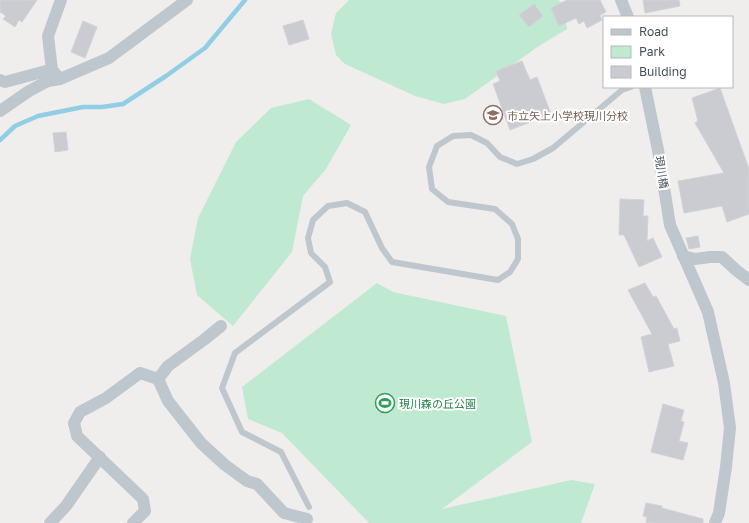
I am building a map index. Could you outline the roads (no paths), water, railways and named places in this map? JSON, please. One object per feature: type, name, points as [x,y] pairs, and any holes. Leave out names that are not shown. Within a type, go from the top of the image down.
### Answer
[{"type":"street","points":[[54,80],[48,36],[61,0]]},
{"type":"street","points":[[0,111],[29,91],[109,58],[187,0]]},
{"type":"street","points":[[622,0],[628,16]]},
{"type":"street","points":[[0,80],[5,82],[46,71],[54,80]]},
{"type":"street","name":"現川橋","points":[[645,88],[658,150],[670,225],[708,312],[724,383],[730,428],[719,513],[715,523]]},
{"type":"street","points":[[683,256],[695,259],[722,257],[749,280]]},
{"type":"street","points":[[158,380],[168,366],[205,340],[221,326]]},
{"type":"street","points":[[133,523],[145,511],[143,499],[77,436],[74,423],[80,412],[106,398],[140,373],[158,380],[168,402],[201,443],[225,465],[247,481],[257,484],[284,513],[307,519]]},
{"type":"street","points":[[50,523],[66,506],[100,457]]},
{"type":"lane","points":[[309,507],[281,452],[242,432],[222,388],[235,353],[330,282],[325,267],[311,253],[308,238],[313,220],[328,206],[347,203],[365,212],[382,248],[392,262],[498,280],[510,272],[518,259],[518,239],[512,224],[495,209],[448,202],[432,189],[429,167],[437,146],[453,136],[471,135],[486,143],[500,158],[516,164],[533,159],[553,148],[622,90],[628,88]]},
{"type":"waterway","points":[[0,140],[15,126],[38,116],[83,107],[102,107],[123,104],[205,48],[245,0]]},
{"type":"place","name":"市立矢上小学校現川分校","points":[[493,115]]},
{"type":"place","name":"現川森の丘公園","points":[[385,403]]}]
